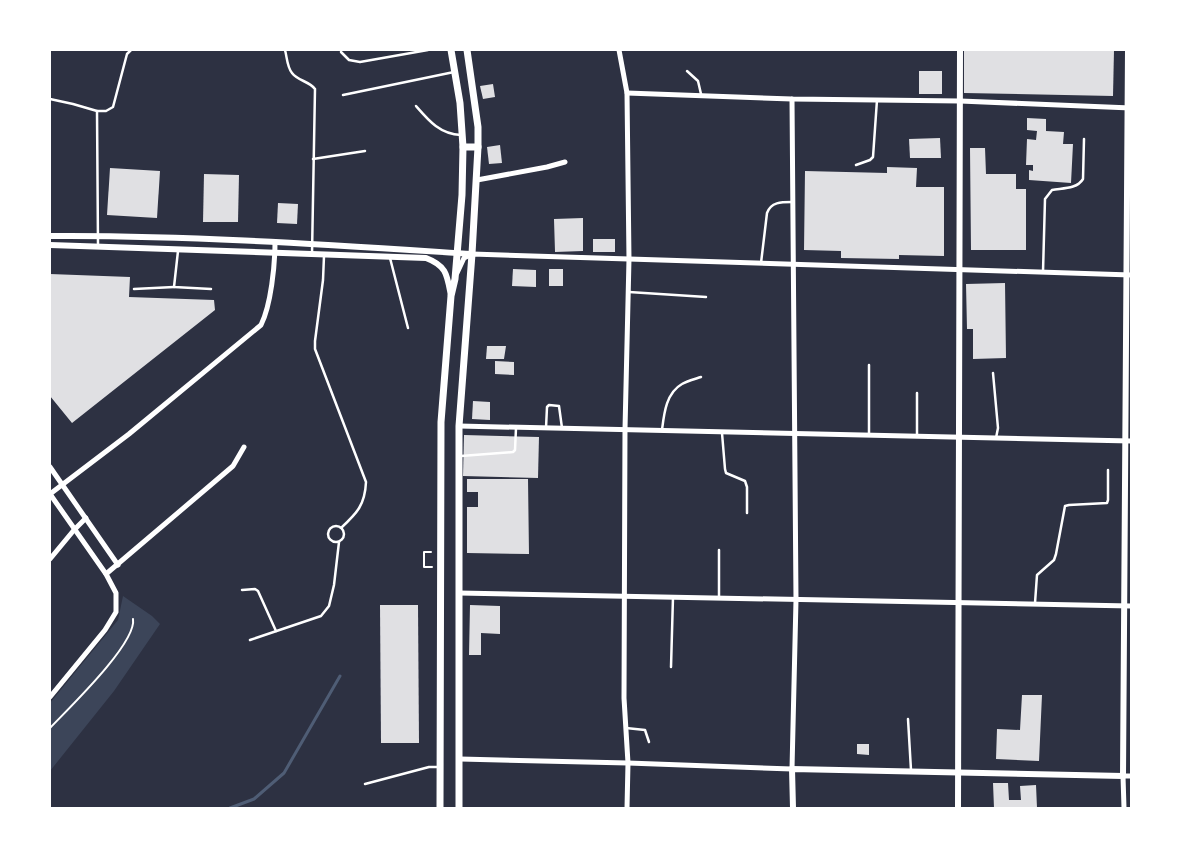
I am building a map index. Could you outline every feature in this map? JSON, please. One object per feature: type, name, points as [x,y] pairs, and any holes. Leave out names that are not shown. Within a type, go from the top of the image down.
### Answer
[{"type":"main road","points":[[440,808],[441,422],[451,296],[455,279],[462,195],[463,147],[460,102],[451,50]]},
{"type":"main road","points":[[459,808],[459,426],[478,147],[478,127],[467,50]]},
{"type":"main road","points":[[463,147],[478,147]]},
{"type":"street","points":[[618,50],[627,93],[629,259],[625,429],[626,597],[624,698],[628,763],[627,808]]},
{"type":"street","points":[[958,808],[960,772],[960,50]]},
{"type":"street","points":[[1124,808],[1123,776],[1128,606],[1128,50]]},
{"type":"street","points":[[627,93],[1129,108]]},
{"type":"street","points":[[792,99],[796,600],[792,769],[793,808]]},
{"type":"street","points":[[477,180],[565,162]]},
{"type":"street","points":[[50,236],[275,242],[472,254],[1129,275]]},
{"type":"street","points":[[50,697],[105,630],[116,612],[116,593],[106,574],[50,494],[130,434],[261,324],[266,315],[275,242]]},
{"type":"street","points":[[50,245],[426,258],[438,262],[443,268],[451,296]]},
{"type":"street","points":[[455,279],[464,258],[472,254]]},
{"type":"street","points":[[459,426],[1128,441]]},
{"type":"street","points":[[106,574],[233,466],[244,446]]},
{"type":"street","points":[[50,467],[118,565]]},
{"type":"street","points":[[50,558],[86,518]]},
{"type":"street","points":[[460,594],[1128,606]]},
{"type":"street","points":[[460,760],[1131,776]]},
{"type":"lane","points":[[50,99],[97,111],[106,111],[114,107],[127,54],[131,50]]},
{"type":"lane","points":[[285,50],[293,74],[311,83],[315,89],[311,222],[312,254]]},
{"type":"lane","points":[[342,52],[349,60],[360,62],[428,50]]},
{"type":"lane","points":[[687,71],[698,81],[702,96]]},
{"type":"lane","points":[[343,95],[455,72]]},
{"type":"lane","points":[[856,165],[873,157],[878,100]]},
{"type":"lane","points":[[416,106],[430,123],[453,134],[463,135]]},
{"type":"lane","points":[[97,111],[98,246]]},
{"type":"lane","points":[[1044,272],[1045,199],[1052,190],[1080,184],[1083,179],[1084,139]]},
{"type":"lane","points":[[313,159],[365,150]]},
{"type":"lane","points":[[761,263],[769,207],[772,204],[794,202]]},
{"type":"lane","points":[[174,287],[179,250]]},
{"type":"lane","points":[[324,255],[323,280],[314,341],[315,349],[366,482],[366,494],[358,512],[341,528]]},
{"type":"lane","points":[[390,258],[408,328]]},
{"type":"lane","points":[[134,289],[174,287],[211,289]]},
{"type":"lane","points":[[629,292],[706,297]]},
{"type":"lane","points":[[869,365],[869,435]]},
{"type":"lane","points":[[993,373],[998,428],[996,438]]},
{"type":"lane","points":[[662,430],[669,397],[680,384],[701,377]]},
{"type":"lane","points":[[917,393],[917,436]]},
{"type":"lane","points":[[546,428],[549,405],[559,406],[562,428]]},
{"type":"lane","points":[[460,456],[513,452],[515,450],[516,427]]},
{"type":"lane","points":[[722,432],[726,473],[745,481],[747,487],[747,513]]},
{"type":"lane","points":[[1035,604],[1037,575],[1054,560],[1065,506],[1107,502],[1108,470]]},
{"type":"lane","points":[[339,542],[331,540],[328,533],[333,527],[341,528]]},
{"type":"lane","points":[[250,640],[322,616],[329,606],[334,585],[339,542],[344,535],[341,528]]},
{"type":"lane","points":[[719,550],[720,598]]},
{"type":"lane","points":[[242,590],[255,589],[258,591],[276,631]]},
{"type":"lane","points":[[672,667],[673,597]]},
{"type":"lane","points":[[908,719],[912,772]]},
{"type":"lane","points":[[626,728],[645,730],[650,742]]},
{"type":"lane","points":[[365,784],[429,767],[440,766]]},
{"type":"path","points":[[424,552],[424,567]]},
{"type":"path","points":[[50,728],[88,689],[128,639],[134,625],[133,619]]},
{"type":"shaded area","points":[[123,596],[152,616],[160,624],[114,691],[50,771],[50,703],[118,620]]},
{"type":"building","points":[[964,50],[1114,50],[1113,96],[964,93]]},
{"type":"building","points":[[919,71],[942,71],[942,94],[919,94]]},
{"type":"building","points":[[493,84],[495,97],[483,99],[480,86]]},
{"type":"building","points":[[1027,118],[1046,119],[1046,131],[1064,132],[1063,144],[1073,144],[1071,183],[1029,180],[1029,170],[1033,171],[1033,165],[1026,165],[1027,139],[1036,140],[1037,131],[1027,130]]},
{"type":"building","points":[[940,138],[941,158],[910,158],[909,139]]},
{"type":"building","points":[[500,145],[502,163],[489,164],[487,147]]},
{"type":"building","points":[[970,148],[985,148],[986,174],[1016,174],[1016,189],[1026,189],[1026,250],[971,250]]},
{"type":"building","points":[[887,167],[917,168],[916,187],[944,187],[944,256],[899,255],[899,259],[841,258],[841,251],[804,250],[805,171],[887,173]]},
{"type":"building","points":[[110,168],[160,171],[157,218],[107,215]]},
{"type":"building","points":[[204,174],[239,175],[238,222],[203,222]]},
{"type":"building","points":[[278,203],[298,204],[297,224],[277,223]]},
{"type":"building","points":[[583,218],[583,251],[555,252],[554,219]]},
{"type":"building","points":[[593,239],[615,239],[615,252],[593,252]]},
{"type":"building","points":[[513,269],[536,270],[536,287],[512,286]]},
{"type":"building","points":[[549,269],[563,269],[563,286],[549,286]]},
{"type":"building","points":[[50,274],[130,277],[129,297],[214,300],[215,310],[72,423],[50,396]]},
{"type":"building","points":[[1005,283],[1006,358],[973,359],[973,329],[967,329],[966,284]]},
{"type":"building","points":[[487,346],[506,346],[504,359],[486,359]]},
{"type":"building","points":[[495,361],[514,362],[514,375],[495,374]]},
{"type":"building","points":[[473,401],[490,402],[490,420],[472,419]]},
{"type":"building","points":[[464,435],[539,437],[538,478],[463,476]]},
{"type":"building","points":[[467,479],[528,479],[529,554],[467,553],[467,507],[478,507],[478,492],[467,492]]},
{"type":"building","points":[[380,605],[418,605],[419,743],[381,743]]},
{"type":"building","points":[[470,605],[500,606],[500,634],[481,633],[481,655],[469,655]]},
{"type":"building","points":[[1022,695],[1042,695],[1039,761],[996,759],[997,729],[1020,730]]},
{"type":"building","points":[[857,744],[869,744],[869,755],[857,754]]},
{"type":"building","points":[[993,783],[1008,783],[1009,800],[1021,800],[1020,786],[1036,785],[1037,808],[994,808]]},
{"type":"waterway","points":[[230,808],[254,799],[284,773],[340,676]]}]
